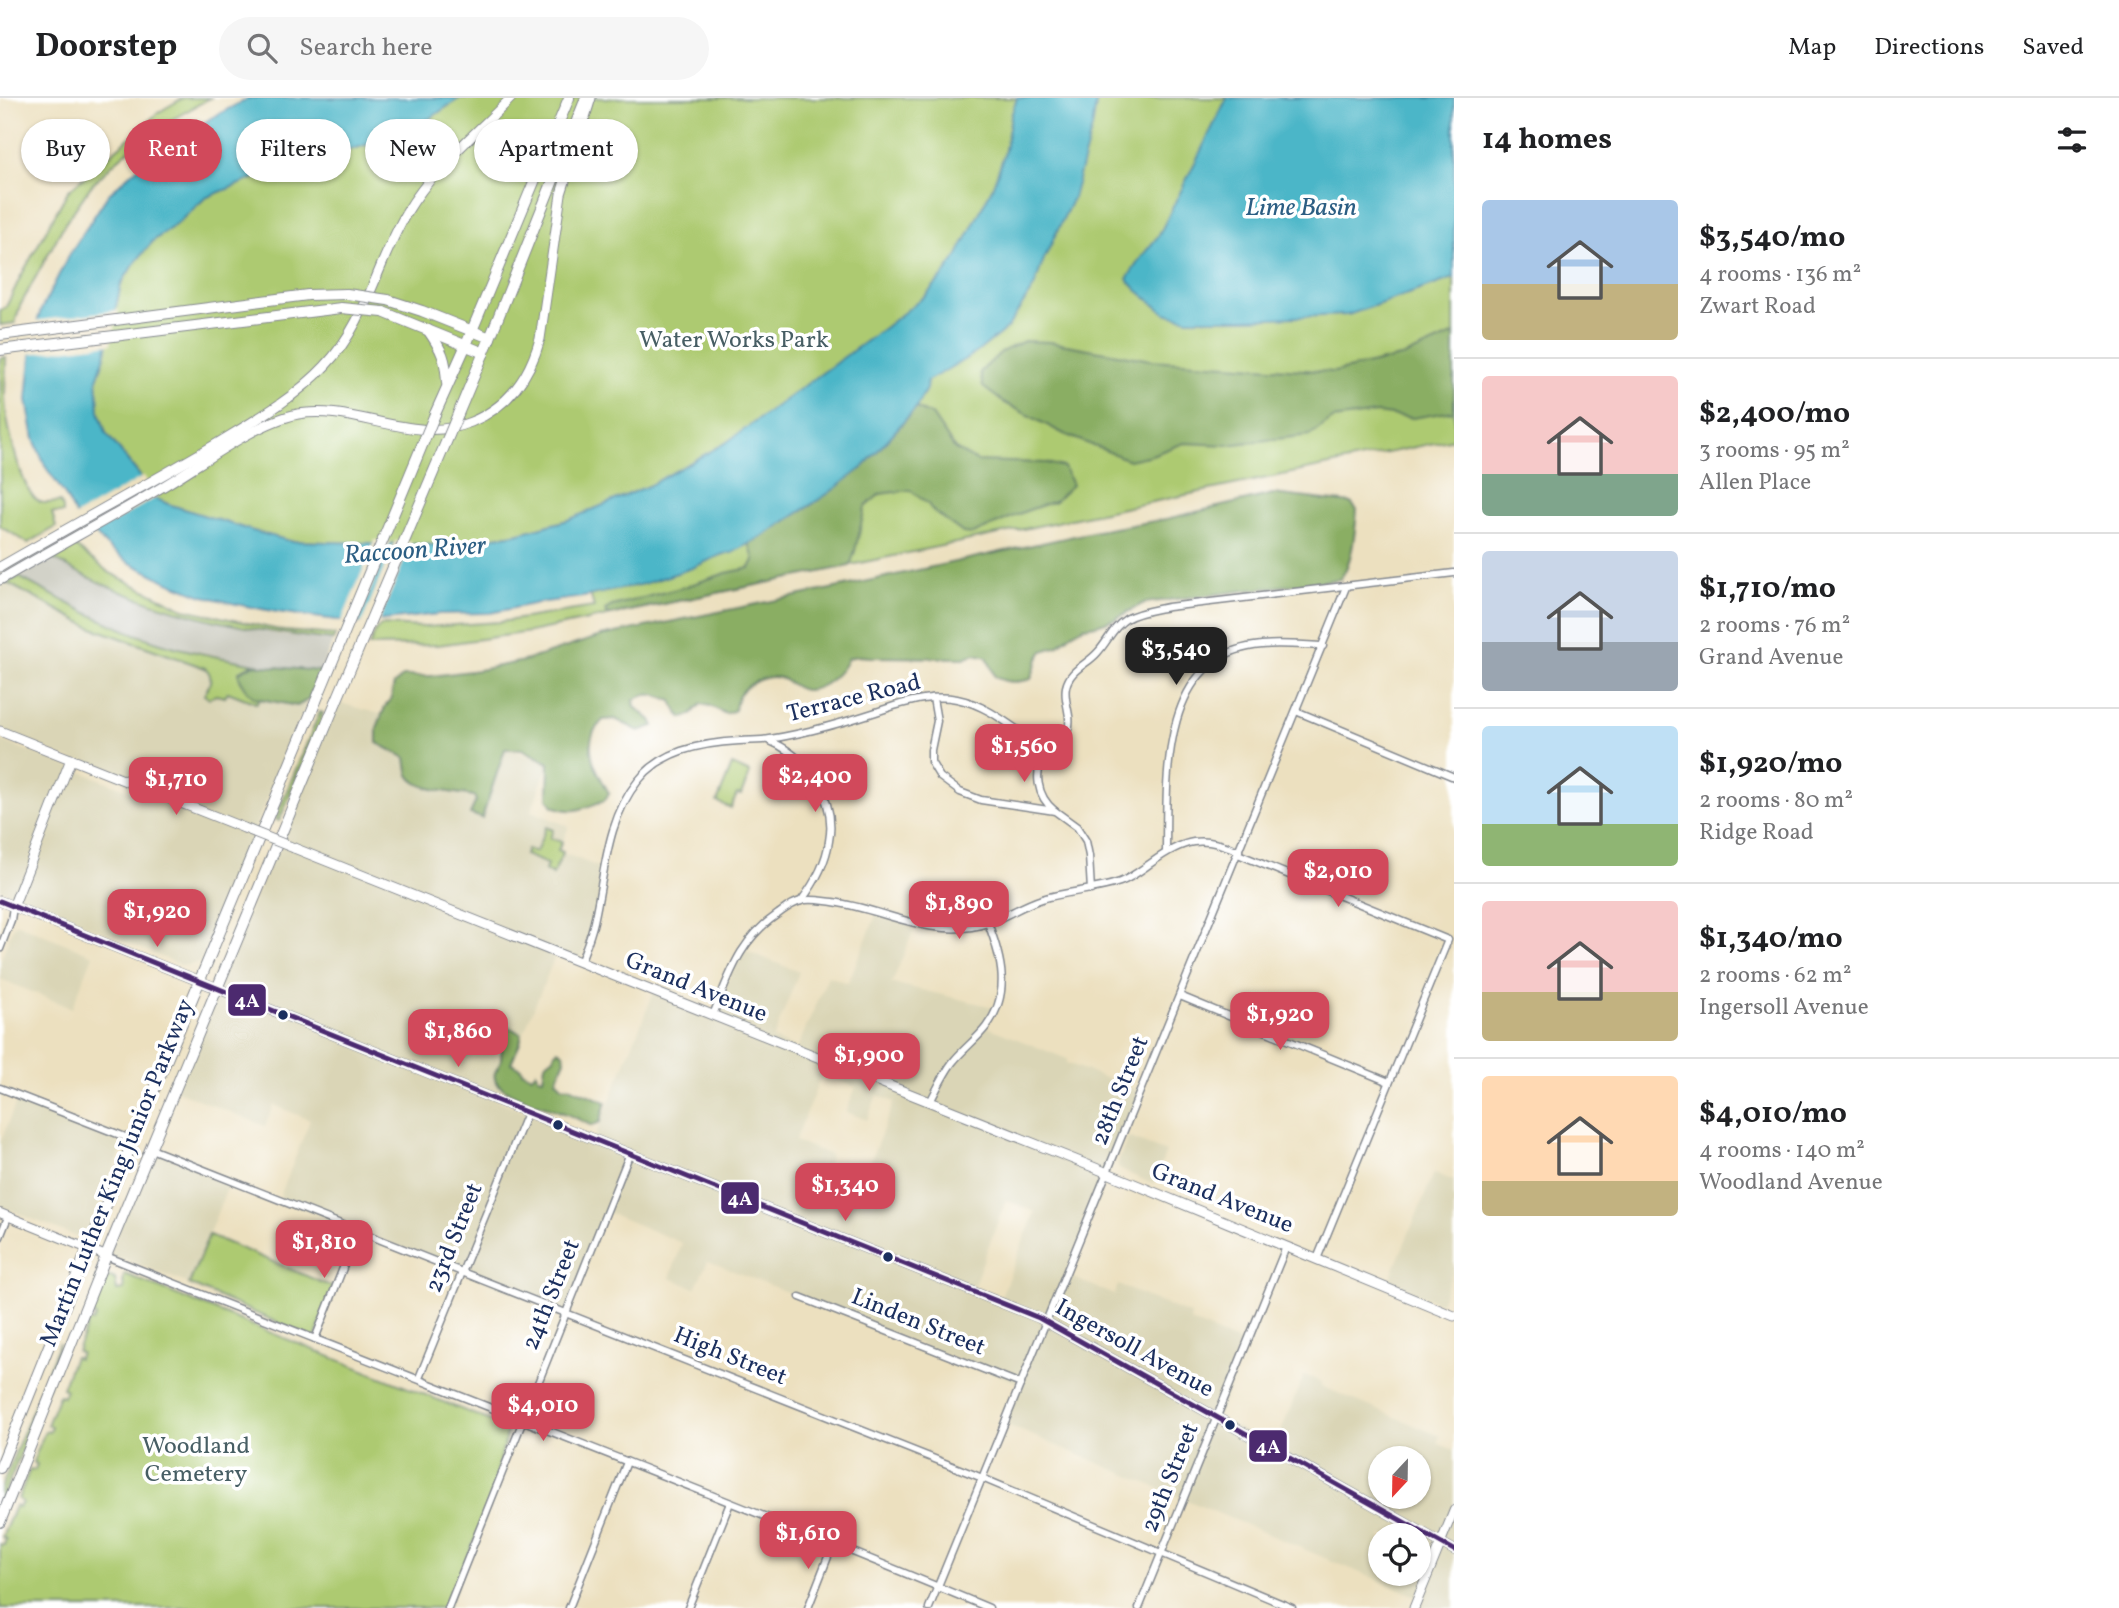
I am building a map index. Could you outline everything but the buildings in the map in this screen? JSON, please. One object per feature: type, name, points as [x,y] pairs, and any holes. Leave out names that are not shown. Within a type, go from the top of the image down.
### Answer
[{"type":"main road","points":[[0,580],[162,488],[244,432],[304,386],[335,355],[355,326],[408,209],[432,178],[511,98]]},
{"type":"main road","name":"Martin Luther King Junior Parkway","points":[[0,1468],[88,1248],[569,98]]},
{"type":"main road","points":[[0,567],[244,432],[278,420],[325,412],[417,430],[457,427],[493,411],[527,373],[535,357],[540,339],[561,194],[588,98]]},
{"type":"main road","name":"Martin Luther King Junior Parkway","points":[[0,1522],[216,989],[484,353],[588,98]]},
{"type":"main road","points":[[0,335],[308,295],[348,294],[388,300],[490,338]]},
{"type":"main road","points":[[0,350],[341,307],[383,312],[484,353]]},
{"type":"main road","points":[[428,329],[445,359],[447,387]]},
{"type":"main road","name":"Grand Avenue","points":[[0,731],[1108,1173],[1454,1316]]},
{"type":"main road","points":[[13,907],[71,759]]},
{"type":"main road","name":"Ingersoll Avenue","points":[[0,901],[1047,1322],[1454,1550]]},
{"type":"main road","points":[[1414,1608],[1441,1542]]},
{"type":"street","points":[[1091,890],[1086,841],[1077,827],[1045,802],[1038,782],[1039,767],[1048,751],[1063,740],[1068,730],[1065,696],[1070,677],[1098,652],[1117,626],[1128,618],[1168,607],[1454,573]]},
{"type":"street","name":"28th Street","points":[[929,1608],[1346,587]]},
{"type":"street","points":[[1166,852],[1170,745],[1179,711],[1193,684],[1221,658],[1238,650],[1266,645],[1322,646]]},
{"type":"street","points":[[933,698],[937,721],[930,750],[931,762],[940,777],[960,792],[981,800],[1055,811]]},
{"type":"street","name":"Terrace Road","points":[[580,962],[596,915],[603,869],[615,827],[627,798],[639,780],[661,761],[689,748],[726,742],[766,740],[850,721],[912,701],[933,698],[957,699],[979,706],[1000,717],[1020,734],[1048,751]]},
{"type":"street","points":[[1296,711],[1453,775]]},
{"type":"street","points":[[766,740],[786,749],[808,769],[822,792],[829,811],[831,831],[827,850],[801,901]]},
{"type":"street","points":[[713,1015],[735,961],[751,937],[765,923],[801,901],[844,904],[897,920],[948,929],[988,923],[1043,899],[1124,881],[1179,846],[1202,841],[1218,842],[1448,940],[1317,1259]]},
{"type":"street","points":[[0,949],[10,924],[13,907]]},
{"type":"street","points":[[930,1102],[952,1063],[986,1026],[1000,998],[1002,969],[998,947],[988,923]]},
{"type":"street","points":[[1180,996],[1390,1082]]},
{"type":"street","points":[[0,1088],[133,1140]]},
{"type":"street","name":"23rd Street","points":[[419,1378],[527,1112]]},
{"type":"street","name":"High Street","points":[[151,1149],[983,1478],[1292,1608]]},
{"type":"street","name":"24th Street","points":[[447,1608],[630,1153]]},
{"type":"street","points":[[0,1237],[4,1215],[419,1378],[989,1608]]},
{"type":"street","points":[[315,1339],[358,1230]]},
{"type":"street","name":"29th Street","points":[[1139,1608],[1286,1247]]},
{"type":"street","name":"Linden Street","points":[[800,1297],[1021,1384]]},
{"type":"street","points":[[569,1608],[626,1462]]},
{"type":"street","points":[[688,1608],[730,1503]]},
{"type":"street","points":[[1441,1542],[1454,1510]]},
{"type":"street","points":[[808,1608],[833,1544]]},
{"type":"shaded area","points":[[52,558],[114,589],[181,612],[280,635],[333,640],[321,671],[261,665],[159,642],[92,616],[19,577]]},
{"type":"shaded area","points":[[19,577],[71,605],[213,656],[234,660],[297,706],[308,700],[200,962],[183,966],[0,889],[0,740],[156,801],[158,795],[0,731],[0,587]]},
{"type":"shaded area","points":[[336,702],[505,748],[549,763],[531,811],[569,826],[559,851],[603,869],[596,915],[580,963],[556,954],[496,1100],[594,1139],[654,992],[713,1015],[742,949],[799,972],[773,1039],[797,1049],[828,976],[848,983],[877,913],[916,924],[892,983],[997,1008],[987,1027],[1141,1092],[1066,1275],[1114,1295],[1118,1285],[1191,1315],[1190,1321],[1246,1345],[1217,1417],[1274,1448],[1304,1375],[1322,1382],[1321,1386],[1440,1436],[1437,1443],[1454,1450],[1454,1608],[1414,1608],[1418,1597],[1392,1586],[1431,1586],[1431,1523],[1368,1523],[1368,1576],[1005,1424],[1021,1384],[708,1261],[695,1288],[670,1278],[682,1243],[607,1212],[566,1313],[279,1199],[310,1120],[274,1105],[265,1126],[175,1090]],"holes":[[[822,1074],[856,1087],[846,1112],[867,1120],[877,1095],[894,1102],[858,1192],[822,1178],[831,1155],[795,1141]],[[1006,1200],[1035,1212],[999,1301],[972,1290]]]},
{"type":"shaded area","points":[[18,924],[93,955],[72,1008],[0,979],[0,961],[14,925]]},
{"type":"shaded area","points":[[17,1100],[114,1138],[120,1144],[121,1152],[88,1232],[83,1236],[75,1236],[0,1206],[0,1143]]},
{"type":"shaded area","points":[[1128,1137],[1166,1152],[1153,1184],[1118,1167]]},
{"type":"shaded area","points":[[151,1149],[230,1180],[189,1284],[125,1259],[106,1256]]},
{"type":"shaded area","points":[[1434,1173],[1454,1181],[1454,1269],[1440,1303],[1389,1281]]},
{"type":"green space","points":[[183,98],[210,98],[173,119],[151,119]]},
{"type":"green space","name":"Water Works Park","points":[[460,98],[1454,98],[1454,439],[530,632],[438,645],[369,646],[376,630],[382,625],[425,627],[500,622],[594,607],[568,520],[516,534],[438,545],[290,541],[253,531],[152,497],[139,474],[106,433],[99,411],[97,379],[105,356],[121,284],[153,241],[205,198],[245,182],[351,182],[351,149],[365,145],[365,182],[460,182],[460,119],[429,119]]},
{"type":"green space","points":[[124,142],[124,154],[110,167],[110,155]]},
{"type":"green space","points":[[78,182],[95,182],[64,225],[20,306],[15,323],[0,325],[0,310],[6,307],[68,191]]},
{"type":"green space","points":[[1454,334],[1454,411],[1413,418],[1377,413],[1333,419],[1310,435],[1227,445],[1184,443],[1129,460],[1064,434],[1003,402],[983,387],[980,372],[1001,352],[1024,341],[1050,342],[1151,360],[1334,372],[1405,356]]},
{"type":"green space","points":[[6,357],[6,406],[11,436],[25,483],[38,501],[60,502],[63,508],[63,513],[52,513],[56,527],[28,543],[0,526],[0,358]]},
{"type":"green space","points":[[916,408],[932,415],[955,449],[977,461],[1047,463],[1064,467],[1072,485],[1055,501],[973,534],[963,533],[910,490],[880,494],[865,507],[850,566],[606,614],[605,610],[612,606],[750,568],[754,560],[749,543],[810,506],[862,468]]},
{"type":"green space","points":[[1273,494],[1351,503],[1357,510],[1351,556],[1340,579],[1144,603],[1115,619],[1084,627],[1058,646],[1043,651],[1031,679],[1021,681],[995,677],[987,657],[975,654],[964,658],[858,656],[848,658],[831,680],[811,690],[795,687],[774,677],[755,682],[740,694],[735,710],[726,714],[701,704],[691,715],[683,718],[672,701],[658,696],[644,696],[634,700],[635,707],[651,720],[654,726],[639,731],[615,719],[603,720],[595,730],[591,742],[592,757],[609,793],[605,800],[585,808],[567,810],[553,806],[548,798],[549,763],[522,749],[505,749],[482,818],[470,814],[476,801],[474,796],[421,785],[409,775],[406,758],[377,743],[377,728],[391,698],[394,684],[404,676],[431,676],[479,670],[524,661],[601,636],[1097,531],[1166,519]]},
{"type":"green space","points":[[73,545],[110,573],[184,609],[284,631],[335,635],[333,640],[260,630],[188,614],[153,603],[84,575],[52,558]]},
{"type":"green space","points":[[19,577],[88,613],[142,637],[211,656],[261,665],[252,665],[239,671],[239,676],[246,689],[261,699],[256,703],[228,692],[225,697],[216,695],[209,698],[204,695],[210,678],[205,668],[90,627],[7,583]]},
{"type":"green space","points":[[252,665],[321,671],[308,700],[297,706],[255,698],[248,692],[239,672]]},
{"type":"green space","points":[[320,712],[323,713],[321,722],[279,821],[275,819]]},
{"type":"green space","points":[[732,765],[750,773],[741,795],[737,794],[731,808],[717,802]]},
{"type":"green space","points":[[546,827],[553,830],[550,838],[562,842],[558,850],[563,852],[553,875],[545,871],[547,864],[525,855],[527,849],[536,852]]},
{"type":"green space","points":[[489,1021],[507,1026],[521,1034],[511,1063],[532,1076],[536,1071],[538,1077],[543,1078],[545,1064],[554,1057],[555,1052],[558,1050],[564,1053],[565,1060],[556,1080],[563,1087],[606,1102],[600,1122],[592,1126],[516,1096],[501,1087],[496,1081],[495,1073],[502,1050],[484,1039]]},
{"type":"green space","points":[[209,1235],[333,1287],[315,1339],[189,1284]]},
{"type":"green space","name":"Woodland Cemetery","points":[[125,1274],[508,1428],[489,1505],[447,1608],[0,1608],[0,1544],[4,1545],[6,1539],[2,1537],[15,1506],[19,1508],[22,1502],[18,1499],[30,1469],[35,1470],[37,1464],[33,1462],[45,1431],[49,1432],[51,1427],[47,1425],[59,1395],[63,1396],[66,1390],[62,1388],[74,1357],[78,1359],[81,1353],[77,1351],[89,1321],[93,1322],[96,1316],[91,1314],[107,1276],[115,1279],[117,1291],[124,1290]]},
{"type":"green space","points":[[59,1343],[49,1383],[0,1504],[0,1491]]},
{"type":"water","name":"Raccoon River","points":[[249,98],[460,98],[429,119],[365,119],[365,145],[351,149],[351,119],[236,119],[236,182],[245,182],[205,198],[153,241],[121,284],[105,356],[97,379],[99,411],[106,433],[139,475],[152,497],[168,504],[290,541],[438,545],[516,534],[568,520],[648,486],[727,442],[884,328],[925,296],[943,276],[958,255],[992,188],[1004,155],[1017,98],[1097,98],[1092,128],[1073,198],[1034,287],[1007,328],[976,353],[927,381],[916,408],[862,468],[829,493],[732,553],[644,584],[490,613],[439,614],[359,623],[277,612],[200,595],[130,563],[109,548],[75,514],[45,466],[34,439],[27,400],[33,335],[41,310],[69,255],[108,195],[124,180],[124,182],[222,182],[222,119],[211,118]]},
{"type":"water","name":"Lime Basin","points":[[1227,98],[1454,98],[1454,278],[1348,315],[1188,319],[1165,313],[1127,279],[1159,235]]},
{"type":"pier","points":[[119,310],[111,344],[29,354],[34,321]]},
{"type":"pier","points":[[144,476],[159,496],[91,535],[73,517]]},
{"type":"pier","points":[[375,540],[391,541],[356,626],[340,625]]},
{"type":"pier","points":[[395,541],[412,542],[378,624],[360,626]]},
{"type":"transit line","name":"4A","points":[[0,901],[1039,1318],[1454,1550]]}]
